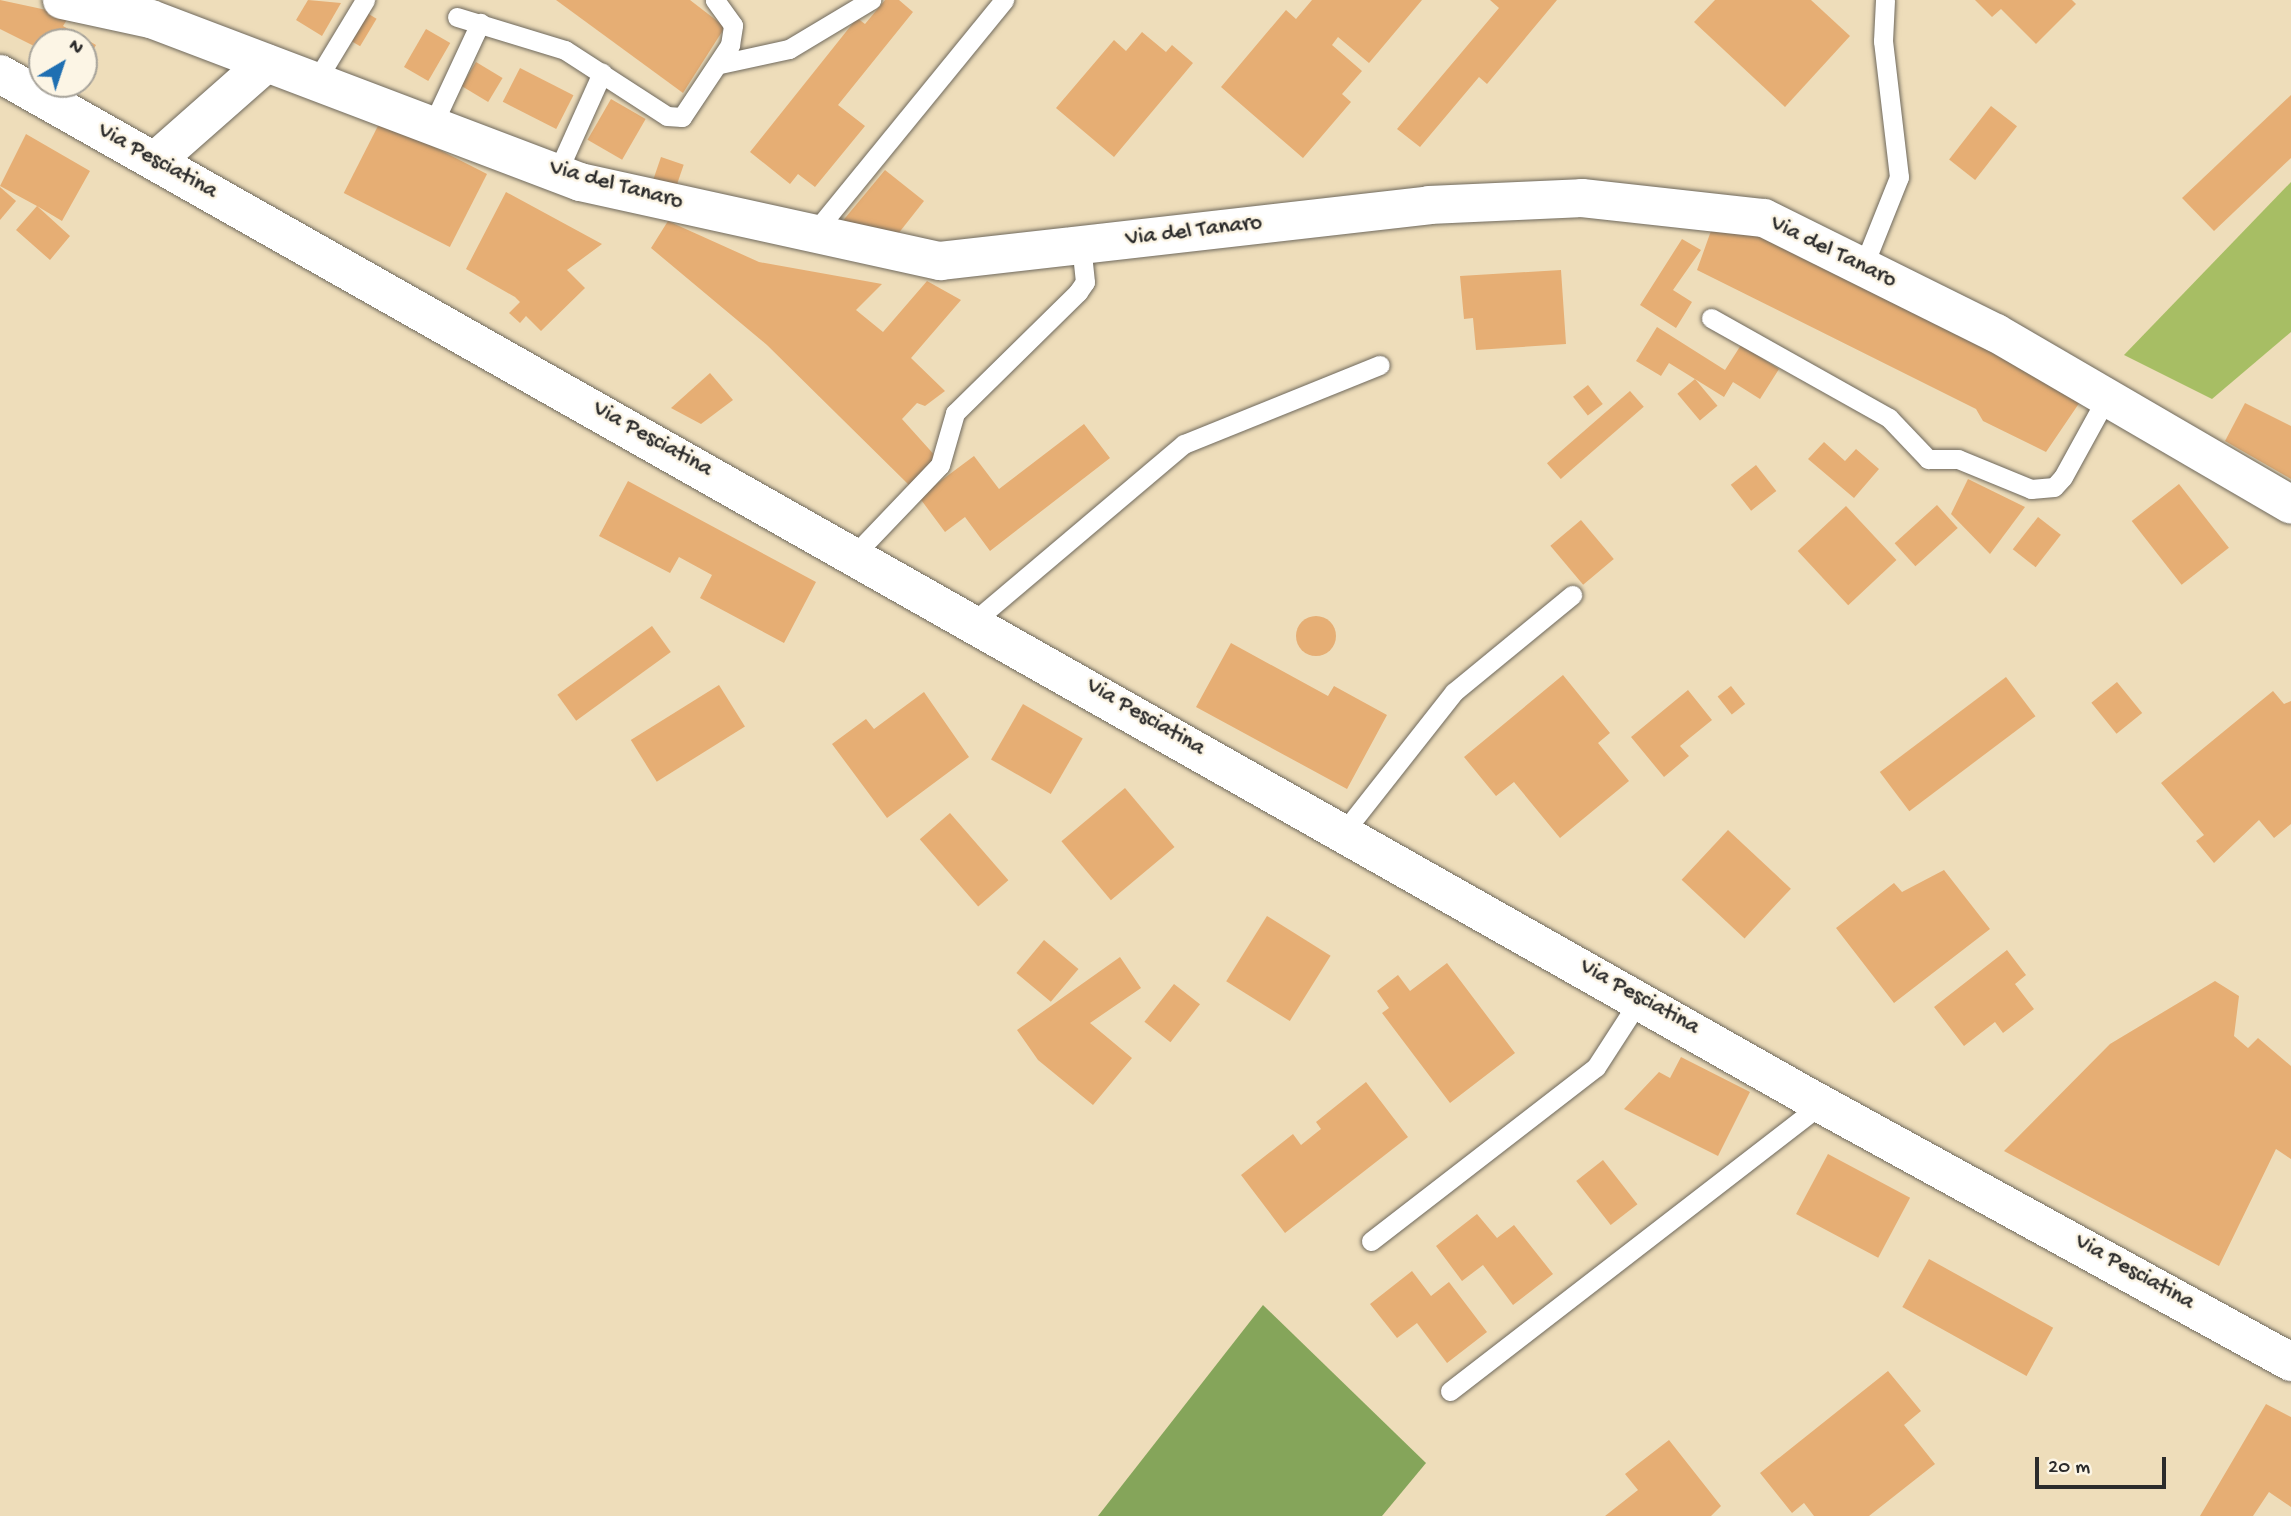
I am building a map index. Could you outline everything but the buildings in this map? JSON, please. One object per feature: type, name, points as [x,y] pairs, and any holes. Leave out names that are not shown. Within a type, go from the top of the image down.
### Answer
[{"type":"main road","name":"Via del Tanaro","points":[[62,0],[143,16],[557,173],[940,261],[1420,206],[1582,198],[1764,218],[1863,267],[2107,397],[2291,505]]},
{"type":"main road","points":[[155,161],[266,63]]},
{"type":"main road","name":"Via Pesciatina","points":[[0,74],[1640,999],[1821,1104],[2291,1362]]},
{"type":"lane","points":[[316,81],[365,0]]},
{"type":"lane","points":[[457,17],[565,50],[667,116],[682,117],[720,64],[733,25],[715,0]]},
{"type":"lane","points":[[720,64],[789,49],[871,0]]},
{"type":"lane","points":[[814,233],[1004,0]]},
{"type":"lane","points":[[1863,267],[1899,177],[1883,41],[1885,0]]},
{"type":"lane","points":[[432,126],[480,23]]},
{"type":"lane","points":[[557,173],[602,73]]},
{"type":"lane","points":[[854,555],[940,465],[955,413],[1078,292],[1084,282],[1081,245]]},
{"type":"lane","points":[[1712,318],[1889,418],[1928,459],[1958,458],[2031,489],[2054,487],[2063,477],[2107,397]]},
{"type":"lane","points":[[973,622],[1184,444],[1380,365]]},
{"type":"lane","points":[[1343,833],[1454,692],[1572,595]]},
{"type":"lane","points":[[1371,1241],[1596,1067],[1640,999]]},
{"type":"lane","points":[[1450,1391],[1821,1104]]},
{"type":"green space","points":[[2291,182],[2291,332],[2212,399],[2124,355]]},
{"type":"green space","points":[[1263,1305],[1426,1463],[1382,1516],[1098,1516]]}]
